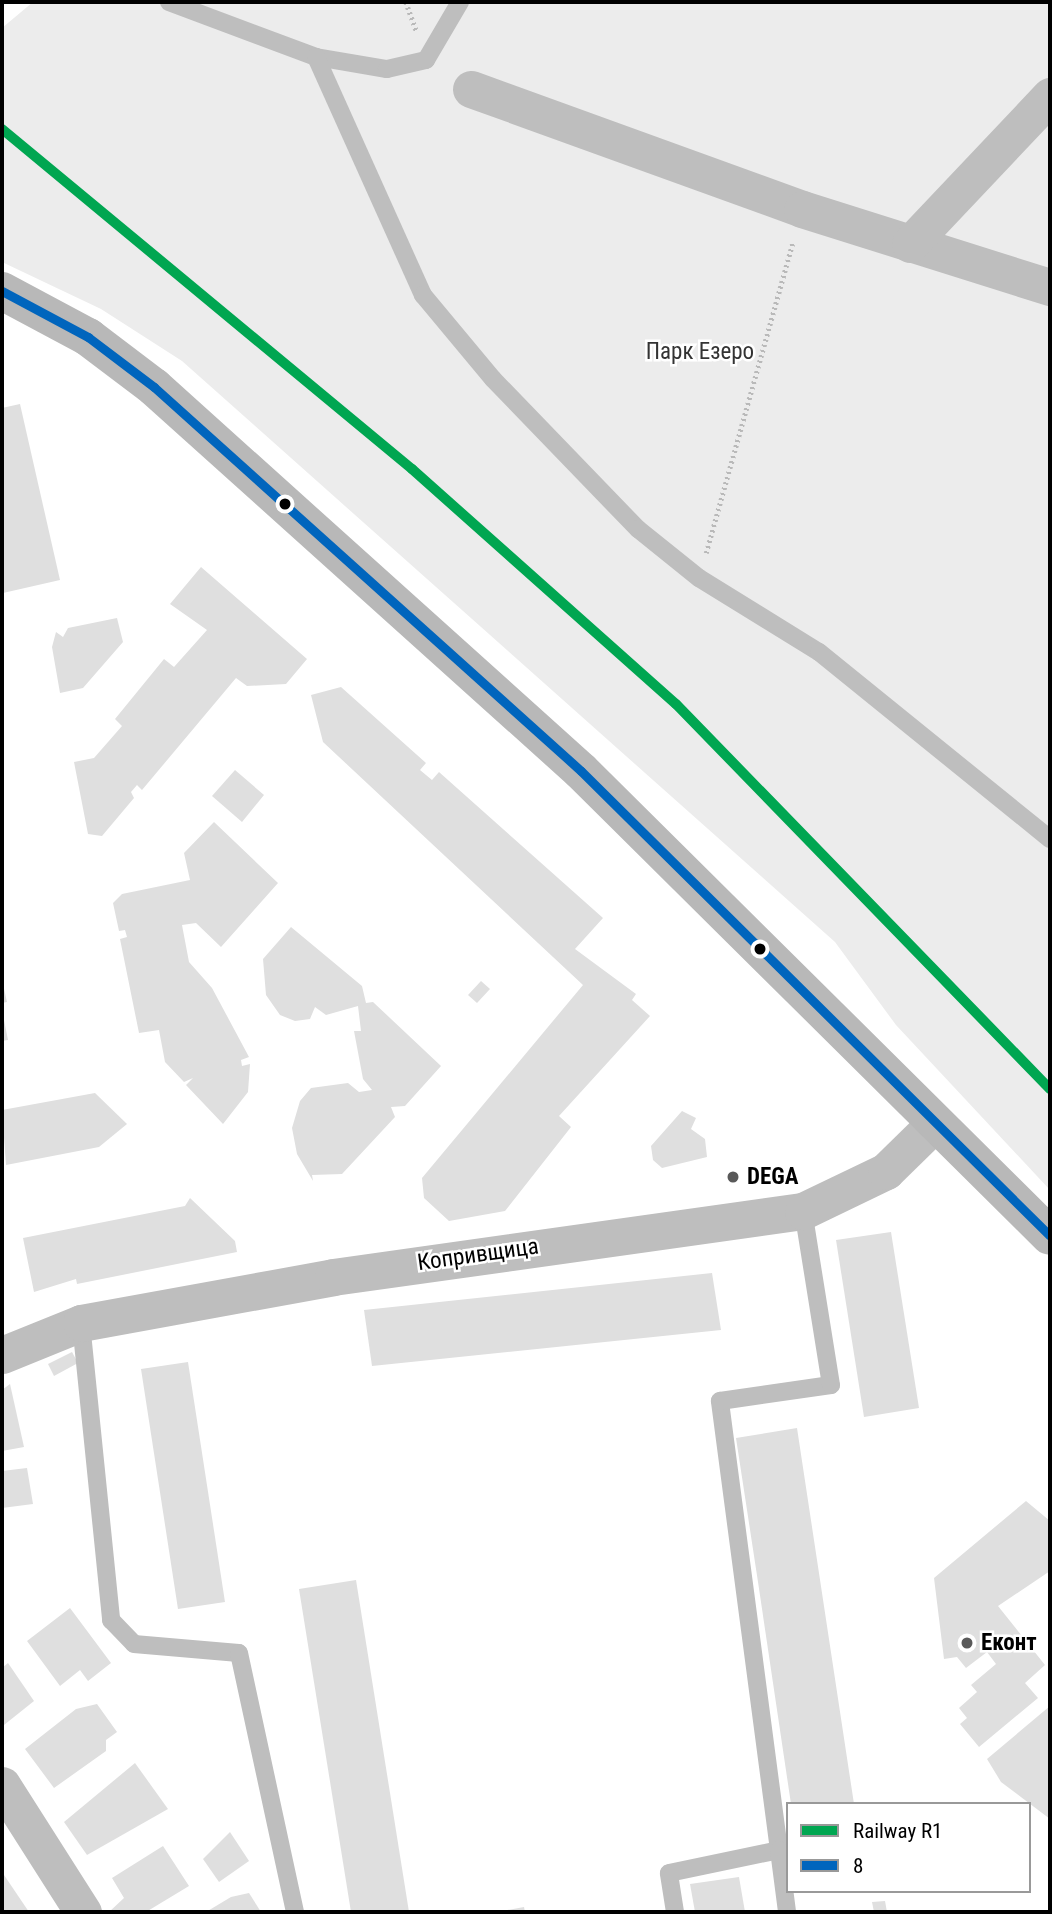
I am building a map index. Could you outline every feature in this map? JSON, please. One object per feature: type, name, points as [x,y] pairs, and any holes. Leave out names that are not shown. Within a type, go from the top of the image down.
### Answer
[{"type":"main road","points":[[2,291],[88,337],[155,387],[581,771],[1050,1236]]},
{"type":"street","points":[[471,89],[802,209],[1050,287]]},
{"type":"street","points":[[910,244],[1050,96]]},
{"type":"street","name":"Копривщица","points":[[2,1355],[81,1323],[417,1263],[803,1211],[886,1171],[936,1123]]},
{"type":"street","points":[[2,1785],[83,1912]]},
{"type":"lane","points":[[169,2],[316,57],[387,69],[426,60],[460,2]]},
{"type":"lane","points":[[316,57],[423,295],[493,379],[638,529],[699,578],[819,652],[1050,839]]},
{"type":"lane","points":[[787,1912],[720,1401],[831,1385],[803,1211]]},
{"type":"lane","points":[[81,1323],[111,1620],[134,1644],[239,1653],[295,1912]]},
{"type":"lane","points":[[675,1912],[669,1873],[779,1850]]},
{"type":"path","points":[[699,578],[802,209]]},
{"type":"green space","name":"Парк Езеро","points":[[33,2],[1050,2],[1050,1190],[896,1025],[835,942],[182,361],[101,309],[2,262],[2,28]]},
{"type":"building","points":[[20,404],[60,580],[3,593],[2,408]]},
{"type":"building","points":[[201,567],[307,659],[286,684],[247,686],[236,678],[142,790],[137,785],[131,792],[134,798],[102,836],[88,834],[74,762],[94,758],[122,726],[115,719],[164,659],[174,667],[207,630],[170,604]]},
{"type":"building","points":[[117,618],[123,642],[83,688],[60,693],[52,647],[56,632],[63,637],[68,628]]},
{"type":"building","points":[[341,687],[426,763],[420,770],[432,780],[439,772],[603,918],[575,949],[636,994],[632,1000],[650,1016],[559,1116],[571,1127],[505,1211],[449,1221],[424,1198],[422,1178],[583,985],[323,742],[311,695]]},
{"type":"building","points":[[235,770],[264,795],[242,822],[212,796]]},
{"type":"building","points":[[214,822],[278,883],[221,947],[196,923],[182,925],[189,962],[212,988],[249,1057],[241,1060],[242,1066],[250,1064],[248,1092],[223,1124],[186,1085],[193,1078],[184,1082],[165,1062],[159,1030],[139,1033],[120,939],[127,937],[125,930],[119,931],[113,903],[122,894],[190,880],[184,853]]},
{"type":"building","points":[[291,927],[362,986],[366,1003],[373,1002],[441,1066],[405,1106],[391,1107],[395,1117],[342,1174],[312,1175],[313,1181],[297,1154],[292,1128],[300,1101],[311,1088],[348,1083],[359,1092],[372,1090],[363,1079],[354,1031],[361,1031],[358,1006],[326,1015],[315,1007],[310,1019],[295,1021],[280,1015],[266,995],[263,959]]},
{"type":"building","points":[[2,980],[7,1002],[2,1003]]},
{"type":"building","points":[[481,981],[490,989],[477,1003],[468,995]]},
{"type":"building","points":[[2,1010],[8,1040],[2,1041]]},
{"type":"building","points":[[95,1093],[127,1124],[99,1147],[6,1165],[2,1110]]},
{"type":"building","points":[[682,1111],[696,1118],[691,1129],[705,1139],[707,1157],[662,1168],[653,1160],[651,1146]]},
{"type":"building","points":[[190,1198],[235,1241],[237,1252],[77,1284],[76,1279],[34,1292],[23,1238],[185,1206]]},
{"type":"building","points":[[891,1232],[919,1408],[864,1417],[836,1240]]},
{"type":"building","points":[[712,1273],[721,1330],[372,1366],[364,1310]]},
{"type":"building","points":[[72,1352],[78,1363],[54,1376],[48,1364]]},
{"type":"building","points":[[188,1362],[225,1602],[178,1609],[141,1369]]},
{"type":"building","points":[[10,1384],[24,1447],[2,1451],[2,1390]]},
{"type":"building","points":[[797,1428],[854,1802],[791,1802],[736,1438]]},
{"type":"building","points":[[27,1468],[33,1504],[2,1508],[2,1471]]},
{"type":"building","points":[[1026,1501],[1050,1521],[1050,1571],[998,1606],[1045,1665],[1025,1683],[1038,1698],[979,1747],[960,1724],[967,1718],[959,1708],[977,1692],[971,1685],[996,1664],[987,1652],[966,1668],[957,1657],[944,1659],[934,1578]]},
{"type":"building","points":[[356,1580],[409,1912],[351,1912],[299,1589]]},
{"type":"building","points":[[70,1608],[111,1663],[88,1681],[80,1670],[60,1686],[27,1641]]},
{"type":"building","points":[[8,1663],[34,1701],[4,1725],[2,1668]]},
{"type":"building","points":[[97,1704],[117,1732],[106,1740],[106,1751],[54,1788],[25,1749],[76,1709]]},
{"type":"building","points":[[1050,1706],[1050,1819],[1031,1802],[1001,1782],[987,1759]]},
{"type":"building","points":[[135,1763],[168,1809],[87,1855],[64,1822]]},
{"type":"building","points":[[230,1832],[249,1861],[219,1882],[203,1859]]},
{"type":"building","points":[[163,1846],[189,1886],[146,1912],[109,1912],[124,1898],[112,1878]]},
{"type":"building","points":[[2,1872],[29,1912],[2,1912]]},
{"type":"building","points":[[739,1877],[745,1912],[695,1912],[690,1884]]},
{"type":"building","points":[[249,1893],[261,1912],[206,1912],[231,1897]]},
{"type":"building","points":[[885,1901],[887,1912],[874,1912],[872,1902]]},
{"type":"building","points":[[524,1907],[525,1912],[502,1912],[502,1911]]},
{"type":"rail line","name":"R1","points":[[2,129],[412,469],[676,704],[1050,1089]]},
{"type":"transit line","name":"8","points":[[2,291],[88,337],[154,387],[581,771],[1050,1236]]},
{"type":"place","name":"DEGA","points":[[733,1177]]},
{"type":"place","name":"Еконт","points":[[967,1643]]}]
